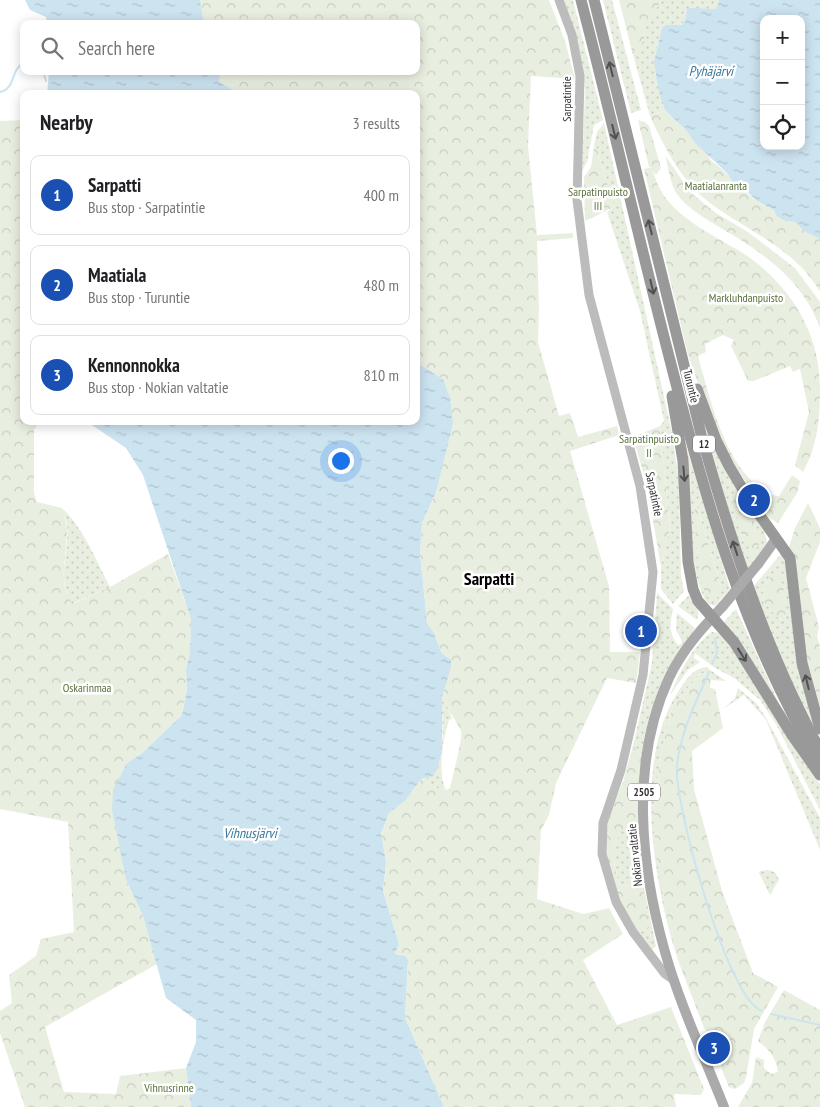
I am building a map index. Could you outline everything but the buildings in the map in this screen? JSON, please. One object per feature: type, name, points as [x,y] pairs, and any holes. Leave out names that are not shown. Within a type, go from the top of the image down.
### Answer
[{"type":"highway","name":"Turuntie","points":[[581,0],[660,322],[708,501],[779,688],[820,764]]},
{"type":"highway","name":"Turuntie","points":[[594,0],[702,438],[752,614],[820,750]]},
{"type":"highway","points":[[662,274],[693,379],[716,440],[741,487],[790,558],[802,663],[820,728]]},
{"type":"highway","points":[[660,322],[683,461],[690,574],[696,596],[734,642],[792,735],[820,775]]},
{"type":"main road","name":"Sarpatintie","points":[[559,0],[572,35],[580,76],[577,200],[589,295],[640,486],[651,552],[653,578],[643,676],[633,726],[621,770],[608,805],[601,836],[605,868],[616,902],[633,932],[650,955],[665,974],[674,980]]},
{"type":"main road","name":"Nokian valtatie","points":[[724,1107],[674,980],[665,951],[654,905],[645,848],[643,794],[647,755],[656,717],[669,678],[694,638],[724,606],[776,538]]},
{"type":"main road","points":[[650,955],[665,951]]},
{"type":"green space","points":[[200,0],[549,0],[565,41],[575,79],[531,76],[528,146],[537,235],[573,233],[573,238],[537,241],[538,342],[559,416],[570,413],[578,437],[617,426],[619,435],[570,451],[609,586],[610,652],[640,652],[636,683],[607,678],[556,783],[549,815],[541,830],[537,899],[583,914],[609,908],[623,934],[583,960],[617,1025],[671,1007],[704,1089],[701,1095],[674,1094],[676,1107],[444,1107],[405,1018],[408,965],[402,955],[395,954],[399,944],[383,891],[386,862],[381,835],[389,813],[405,801],[421,779],[434,787],[446,790],[450,788],[461,735],[461,731],[443,696],[444,685],[450,667],[448,657],[441,652],[434,633],[427,623],[420,554],[422,523],[436,492],[443,379],[420,365],[420,90],[232,90],[219,82],[220,75],[420,75],[420,20],[203,20]]},
{"type":"green space","points":[[562,0],[573,0],[603,120],[594,125],[587,162],[582,171],[585,90],[581,60]]},
{"type":"green space","points":[[603,0],[612,0],[641,110],[631,113]]},
{"type":"green space","points":[[619,0],[662,0],[646,24],[644,40],[637,51],[632,51]]},
{"type":"green space","points":[[662,0],[719,0],[717,9],[687,9],[685,21],[680,25],[666,25],[661,35],[656,56],[656,67],[665,110],[650,116],[632,51],[637,51],[645,34],[645,24]]},
{"type":"green space","name":"Maatialanranta","points":[[665,110],[690,134],[712,161],[749,195],[774,210],[776,216],[785,221],[795,222],[801,228],[820,239],[820,292],[796,262],[767,240],[720,210],[696,191],[680,171],[650,116]]},
{"type":"green space","name":"Oskarinmaa","points":[[20,120],[20,425],[37,425],[34,430],[34,493],[37,502],[62,508],[66,520],[64,581],[67,593],[73,604],[110,587],[168,554],[191,619],[190,652],[186,669],[187,690],[182,715],[141,754],[127,763],[126,880],[143,916],[157,964],[45,1027],[64,1092],[116,1094],[120,1076],[186,1068],[191,1107],[25,1107],[0,1033],[0,1011],[12,1003],[9,975],[36,956],[41,939],[74,932],[68,822],[0,809],[0,121]]},
{"type":"green space","name":"Markluhdanpuisto","points":[[638,120],[645,122],[649,126],[661,168],[656,175],[652,170],[665,197],[683,216],[756,262],[771,276],[797,308],[814,346],[820,388],[819,421],[812,452],[803,472],[795,465],[809,412],[800,369],[793,372],[790,366],[754,381],[748,381],[731,346],[734,340],[723,335],[705,344],[706,352],[698,356],[721,431],[745,474],[764,494],[779,496],[792,475],[800,481],[797,493],[778,523],[769,518],[718,439],[688,355],[644,169],[652,167],[649,167]]},
{"type":"green space","points":[[604,123],[672,433],[679,481],[681,577],[684,591],[673,604],[661,589],[661,567],[670,527],[660,426],[664,421],[640,311],[607,212],[614,207],[597,148],[594,146],[597,132]]},
{"type":"green space","name":"Sarpatinpuisto III","points":[[594,146],[597,148],[614,207],[585,221],[584,177],[591,167]]},
{"type":"green space","points":[[665,155],[690,192],[716,213],[748,232],[795,268],[820,302],[820,328],[806,300],[786,275],[762,255],[703,217],[680,198],[673,187]]},
{"type":"green space","name":"Sarpatinpuisto II","points":[[660,426],[670,527],[661,567],[647,485],[633,437]]},
{"type":"green space","points":[[681,429],[730,589],[715,606],[708,604],[701,590],[695,570],[688,521]],"holes":[[[694,503],[696,503],[722,590],[697,531]]]},
{"type":"green space","points":[[706,430],[765,533],[767,543],[746,572]]},
{"type":"green space","points":[[735,498],[739,499],[761,540],[752,557],[732,503]]},
{"type":"green space","points":[[694,503],[696,503],[722,590],[716,599],[711,600],[706,593],[699,570]]},
{"type":"green space","points":[[808,503],[820,528],[820,542],[806,578],[819,627],[817,636],[820,647],[820,723],[813,703],[789,547],[795,528]]},
{"type":"green space","points":[[62,508],[77,525],[110,587],[72,604],[66,592],[64,580],[68,532]]},
{"type":"green space","points":[[781,554],[787,563],[818,736],[788,678],[752,588]],"holes":[[[775,572],[785,617],[781,620],[763,601],[764,585]]]},
{"type":"green space","points":[[775,572],[778,573],[784,589],[784,620],[777,617],[763,601],[764,585]]},
{"type":"green space","points":[[657,593],[673,609],[671,628],[678,645],[683,643],[676,630],[677,613],[695,628],[681,649],[649,723],[642,756],[633,746],[652,663]]},
{"type":"green space","points":[[689,595],[698,609],[697,620],[678,606]]},
{"type":"green space","points":[[736,609],[793,734],[723,623]]},
{"type":"green space","points":[[712,632],[720,633],[724,636],[785,734],[820,784],[820,810],[776,724],[760,700],[734,678],[715,668],[695,653],[694,658],[700,662],[688,670],[670,695],[682,669],[693,652]]},
{"type":"green space","points":[[706,667],[726,681],[711,680],[711,675],[701,673],[673,705],[663,745],[654,799],[669,929],[656,863],[652,826],[652,789],[655,753],[664,721],[678,692],[693,673]]},
{"type":"green space","points":[[701,673],[711,675],[710,688],[715,689],[723,728],[692,751],[694,789],[722,891],[753,973],[778,987],[754,1029],[744,1083],[735,1089],[729,1087],[722,1070],[716,1043],[704,1028],[679,963],[669,929],[655,851],[654,799],[663,745],[673,705]]},
{"type":"green space","points":[[738,688],[757,704],[766,718],[820,818],[820,850],[766,720],[744,695],[723,709],[735,698]]},
{"type":"green space","points":[[443,691],[452,719],[449,720],[447,727],[441,765],[443,783],[446,790],[434,787],[421,779],[430,777],[440,758],[442,747]]},
{"type":"green space","points":[[633,746],[642,756],[638,818],[639,850],[637,853],[633,851],[629,834],[622,830],[614,850],[614,857],[620,885],[630,887],[637,882],[642,887],[649,926],[646,929],[638,930],[629,921],[619,901],[605,855],[608,818],[623,782]]},
{"type":"green space","points":[[622,829],[629,834],[633,851],[637,853],[639,850],[644,888],[656,946],[651,951],[629,921],[630,887],[620,885],[616,870],[614,850]]},
{"type":"green space","points":[[768,870],[775,872],[779,880],[770,895],[759,873],[760,871]]},
{"type":"green space","points":[[784,990],[820,1010],[820,1107],[738,1107],[752,1083],[756,1057],[764,1060],[764,1068],[771,1074],[778,1072],[776,1062],[771,1054],[758,1041],[765,1022]]},
{"type":"water","points":[[25,0],[200,0],[203,20],[46,20],[46,17],[30,10]]},
{"type":"water","name":"Pyhäjärvi","points":[[719,0],[820,0],[820,239],[804,231],[795,222],[785,221],[776,216],[774,210],[757,201],[737,182],[733,182],[727,173],[696,144],[685,129],[665,110],[659,92],[654,62],[662,28],[666,25],[681,25],[685,21],[687,8],[717,9]]},
{"type":"water","points":[[49,75],[220,75],[219,82],[232,90],[47,90]]},
{"type":"water","name":"Vihnusjärvi","points":[[420,365],[443,379],[450,398],[453,423],[436,492],[422,523],[420,554],[427,623],[434,633],[441,652],[451,660],[451,667],[442,697],[442,749],[438,768],[433,776],[421,779],[405,801],[389,813],[381,834],[386,862],[383,891],[399,944],[395,954],[405,956],[408,960],[405,1018],[444,1107],[191,1107],[186,1068],[196,1042],[196,1020],[166,998],[143,916],[126,880],[112,810],[113,790],[127,763],[141,754],[182,715],[187,690],[186,669],[190,652],[191,619],[143,475],[126,448],[92,425],[420,425]]},
{"type":"waterway","points":[[0,92],[9,87],[20,66]]},
{"type":"waterway","points":[[44,75],[46,81]]},
{"type":"waterway","points":[[712,664],[717,653],[715,638]]},
{"type":"waterway","points":[[709,672],[682,740],[677,765],[678,785],[693,856],[719,938],[748,999],[762,1011]]},
{"type":"waterway","points":[[771,1014],[820,1025]]},
{"type":"place","name":"Maatiala","points":[[754,500]]},
{"type":"place","name":"Sarpatti","points":[[641,631]]},
{"type":"place","name":"Kennonnokka","points":[[714,1048]]},
{"type":"district","name":"Sarpatti","points":[[489,579]]},
{"type":"park label","name":"Vihnusrinne","points":[[169,1088]]}]
